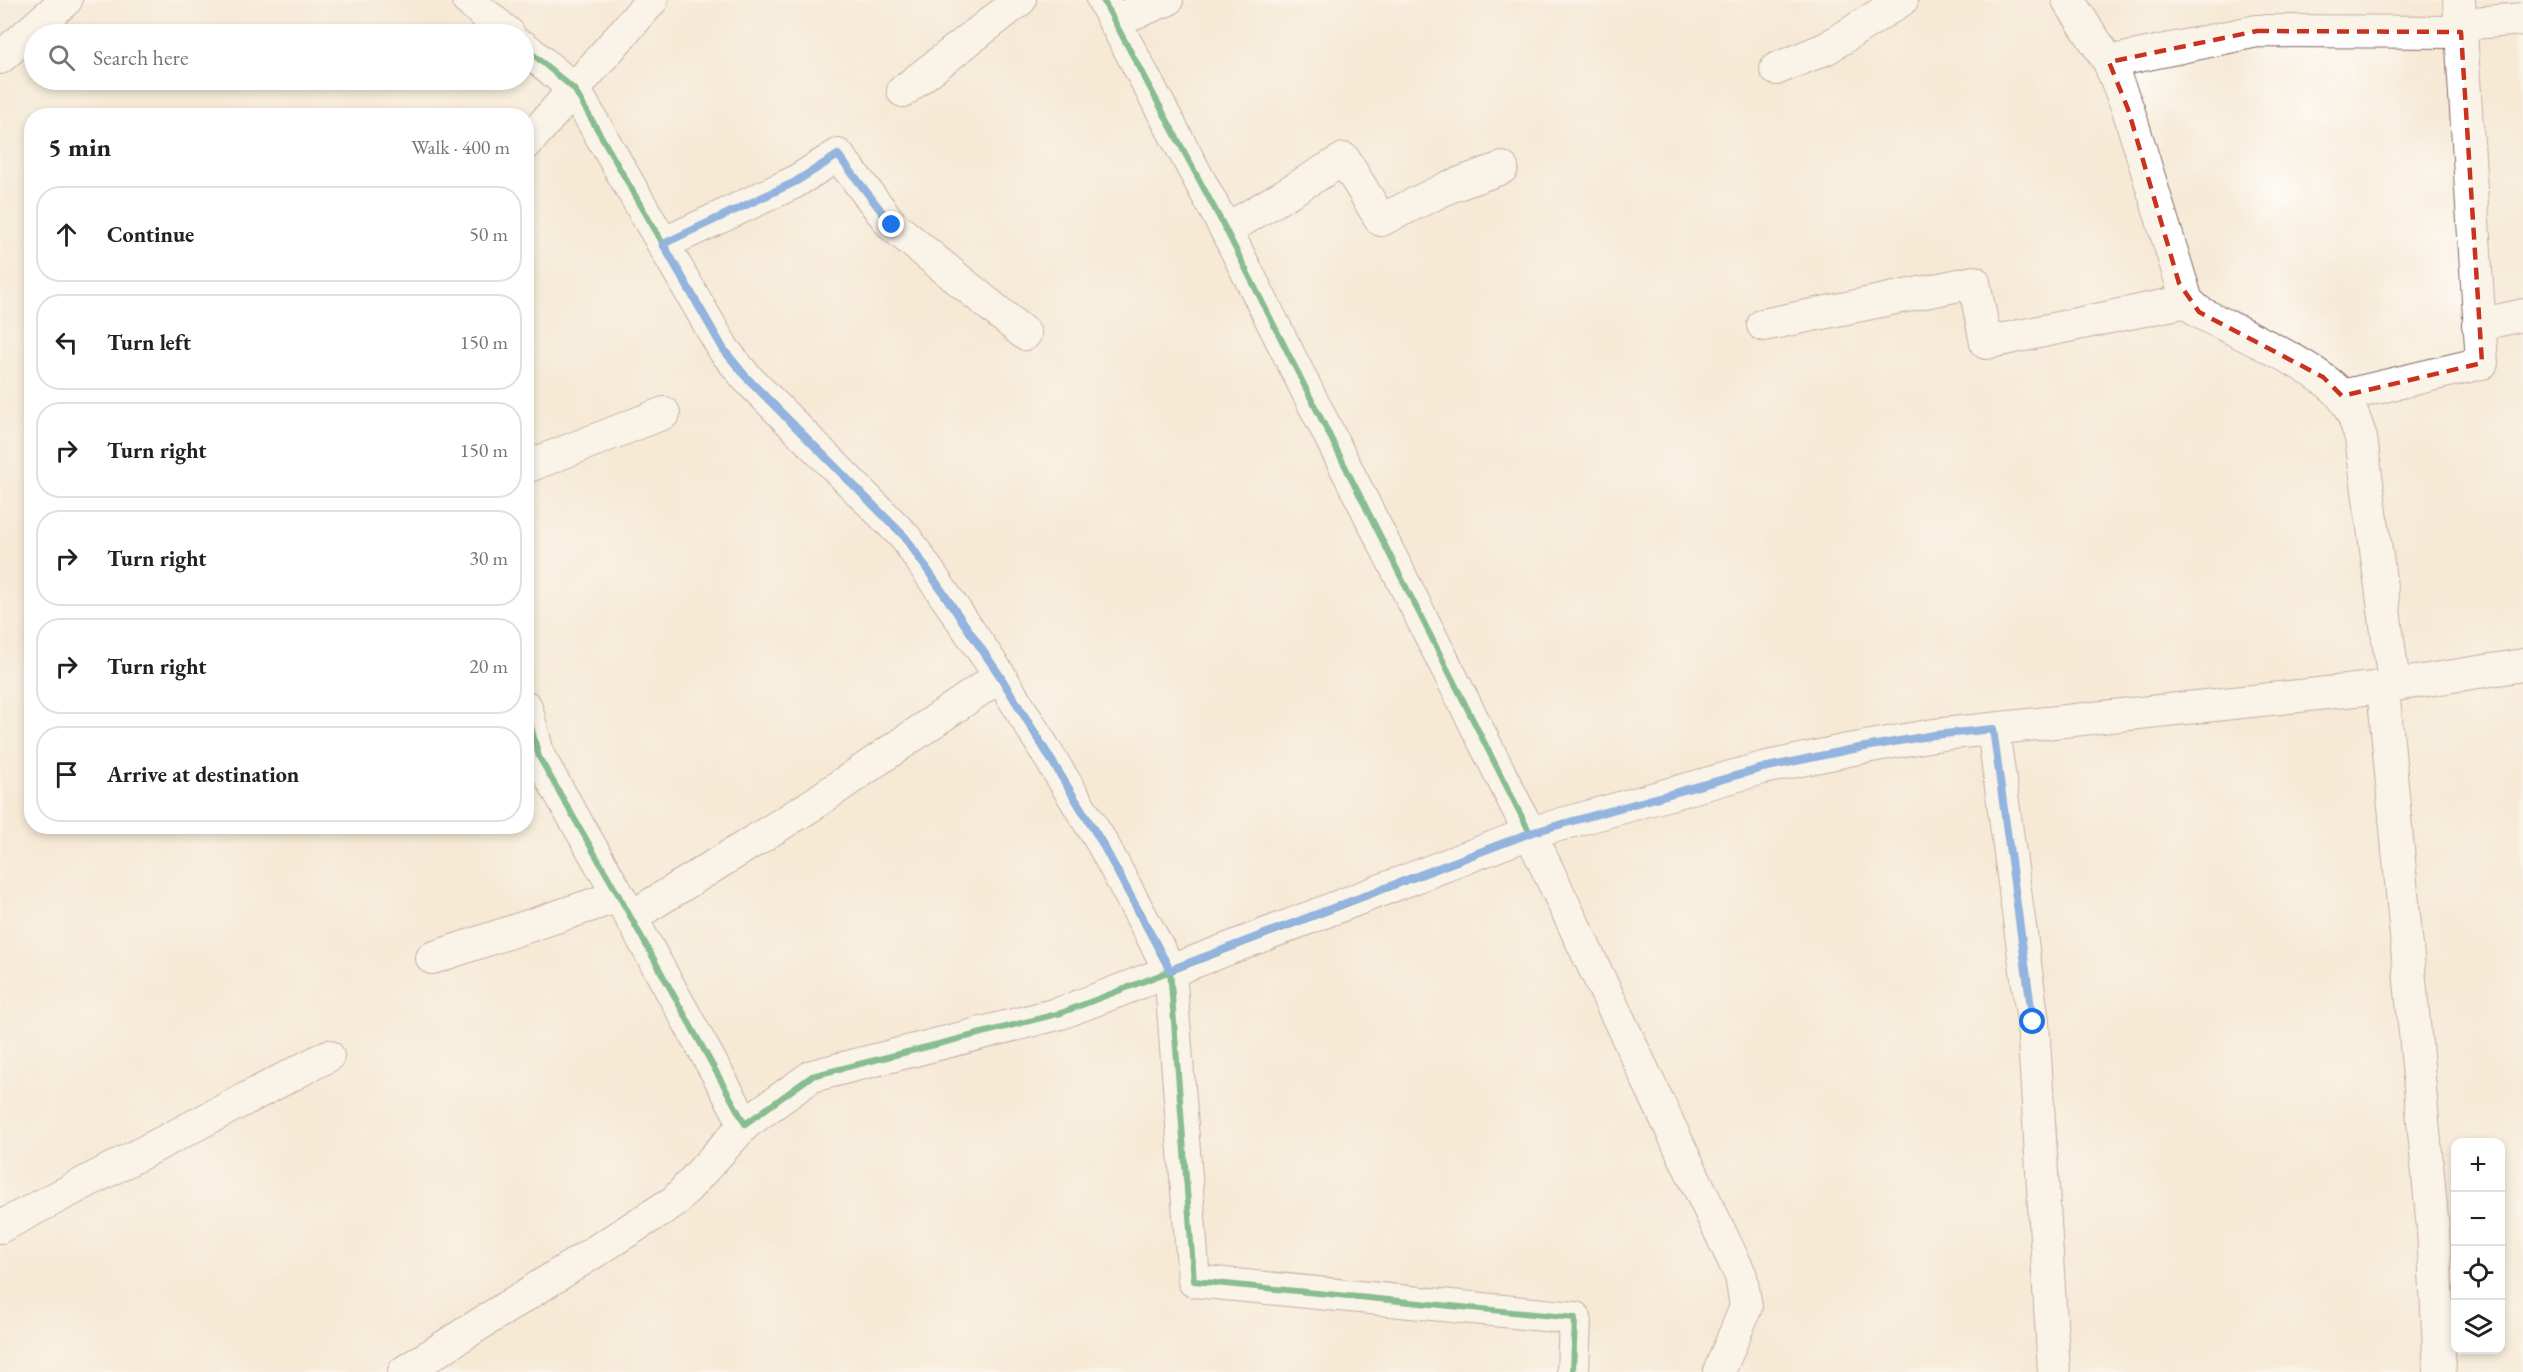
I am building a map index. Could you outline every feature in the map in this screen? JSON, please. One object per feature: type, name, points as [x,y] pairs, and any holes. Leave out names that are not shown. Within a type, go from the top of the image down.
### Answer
[{"type":"street","points":[[39,24],[66,0]]},
{"type":"street","points":[[468,0],[497,24]]},
{"type":"street","points":[[534,135],[652,0]]},
{"type":"street","points":[[903,91],[1020,0]]},
{"type":"street","points":[[1167,0],[1108,11],[1226,230],[1530,833],[1741,1276],[1746,1307],[1719,1372]]},
{"type":"street","points":[[1776,69],[1827,48],[1902,0]]},
{"type":"street","points":[[2068,0],[2109,62],[2128,109],[2187,301],[2199,312],[2323,377],[2342,396],[2353,413],[2361,438],[2388,686],[2432,1217],[2440,1372]]},
{"type":"street","points":[[2109,62],[2257,31],[2460,18],[2523,19]]},
{"type":"street","points":[[2342,396],[2482,363],[2460,18]]},
{"type":"street","points":[[0,58],[24,37]]},
{"type":"street","points":[[534,55],[574,89],[724,350],[746,377],[905,537],[1000,676],[1102,843],[1170,970],[1194,1281],[1575,1318],[1573,1372]]},
{"type":"street","points":[[663,244],[795,182],[838,155],[892,225],[1025,334]]},
{"type":"street","points":[[1226,230],[1344,159],[1381,220],[1449,187],[1502,168]]},
{"type":"street","points":[[1763,325],[1974,282],[1986,343],[2187,301]]},
{"type":"street","points":[[2478,325],[2523,315]]},
{"type":"street","points":[[534,464],[664,413]]},
{"type":"street","points":[[404,1372],[675,1201],[745,1124],[812,1076],[1060,1013],[1530,833],[1763,768],[1934,735],[2388,686],[2523,665]]},
{"type":"street","points":[[432,958],[625,906],[808,807],[1000,676]]},
{"type":"street","points":[[1993,729],[2033,1022],[2054,1372]]},
{"type":"street","points":[[534,740],[538,757],[625,906],[745,1124]]},
{"type":"street","points":[[0,1227],[328,1056]]},
{"type":"highlighted area","points":[[2257,31],[2461,32],[2482,363],[2342,396],[2323,377],[2199,312],[2179,283],[2128,109],[2109,62]]},
{"type":"cycle path","points":[[534,738],[539,757],[745,1124],[812,1076],[1061,1013],[1530,833],[1226,230],[1103,0]]},
{"type":"cycle path","points":[[534,55],[574,89],[724,350],[746,377],[905,537],[1000,676],[1102,843],[1170,970],[1194,1281],[1575,1318],[1573,1372]]},
{"type":"route","points":[[892,225],[838,155],[795,182],[752,204],[663,244],[724,350],[746,377],[905,537],[1000,676],[1102,843],[1170,970],[1530,833],[1763,768],[1934,735],[1993,729],[2033,1022]]}]
